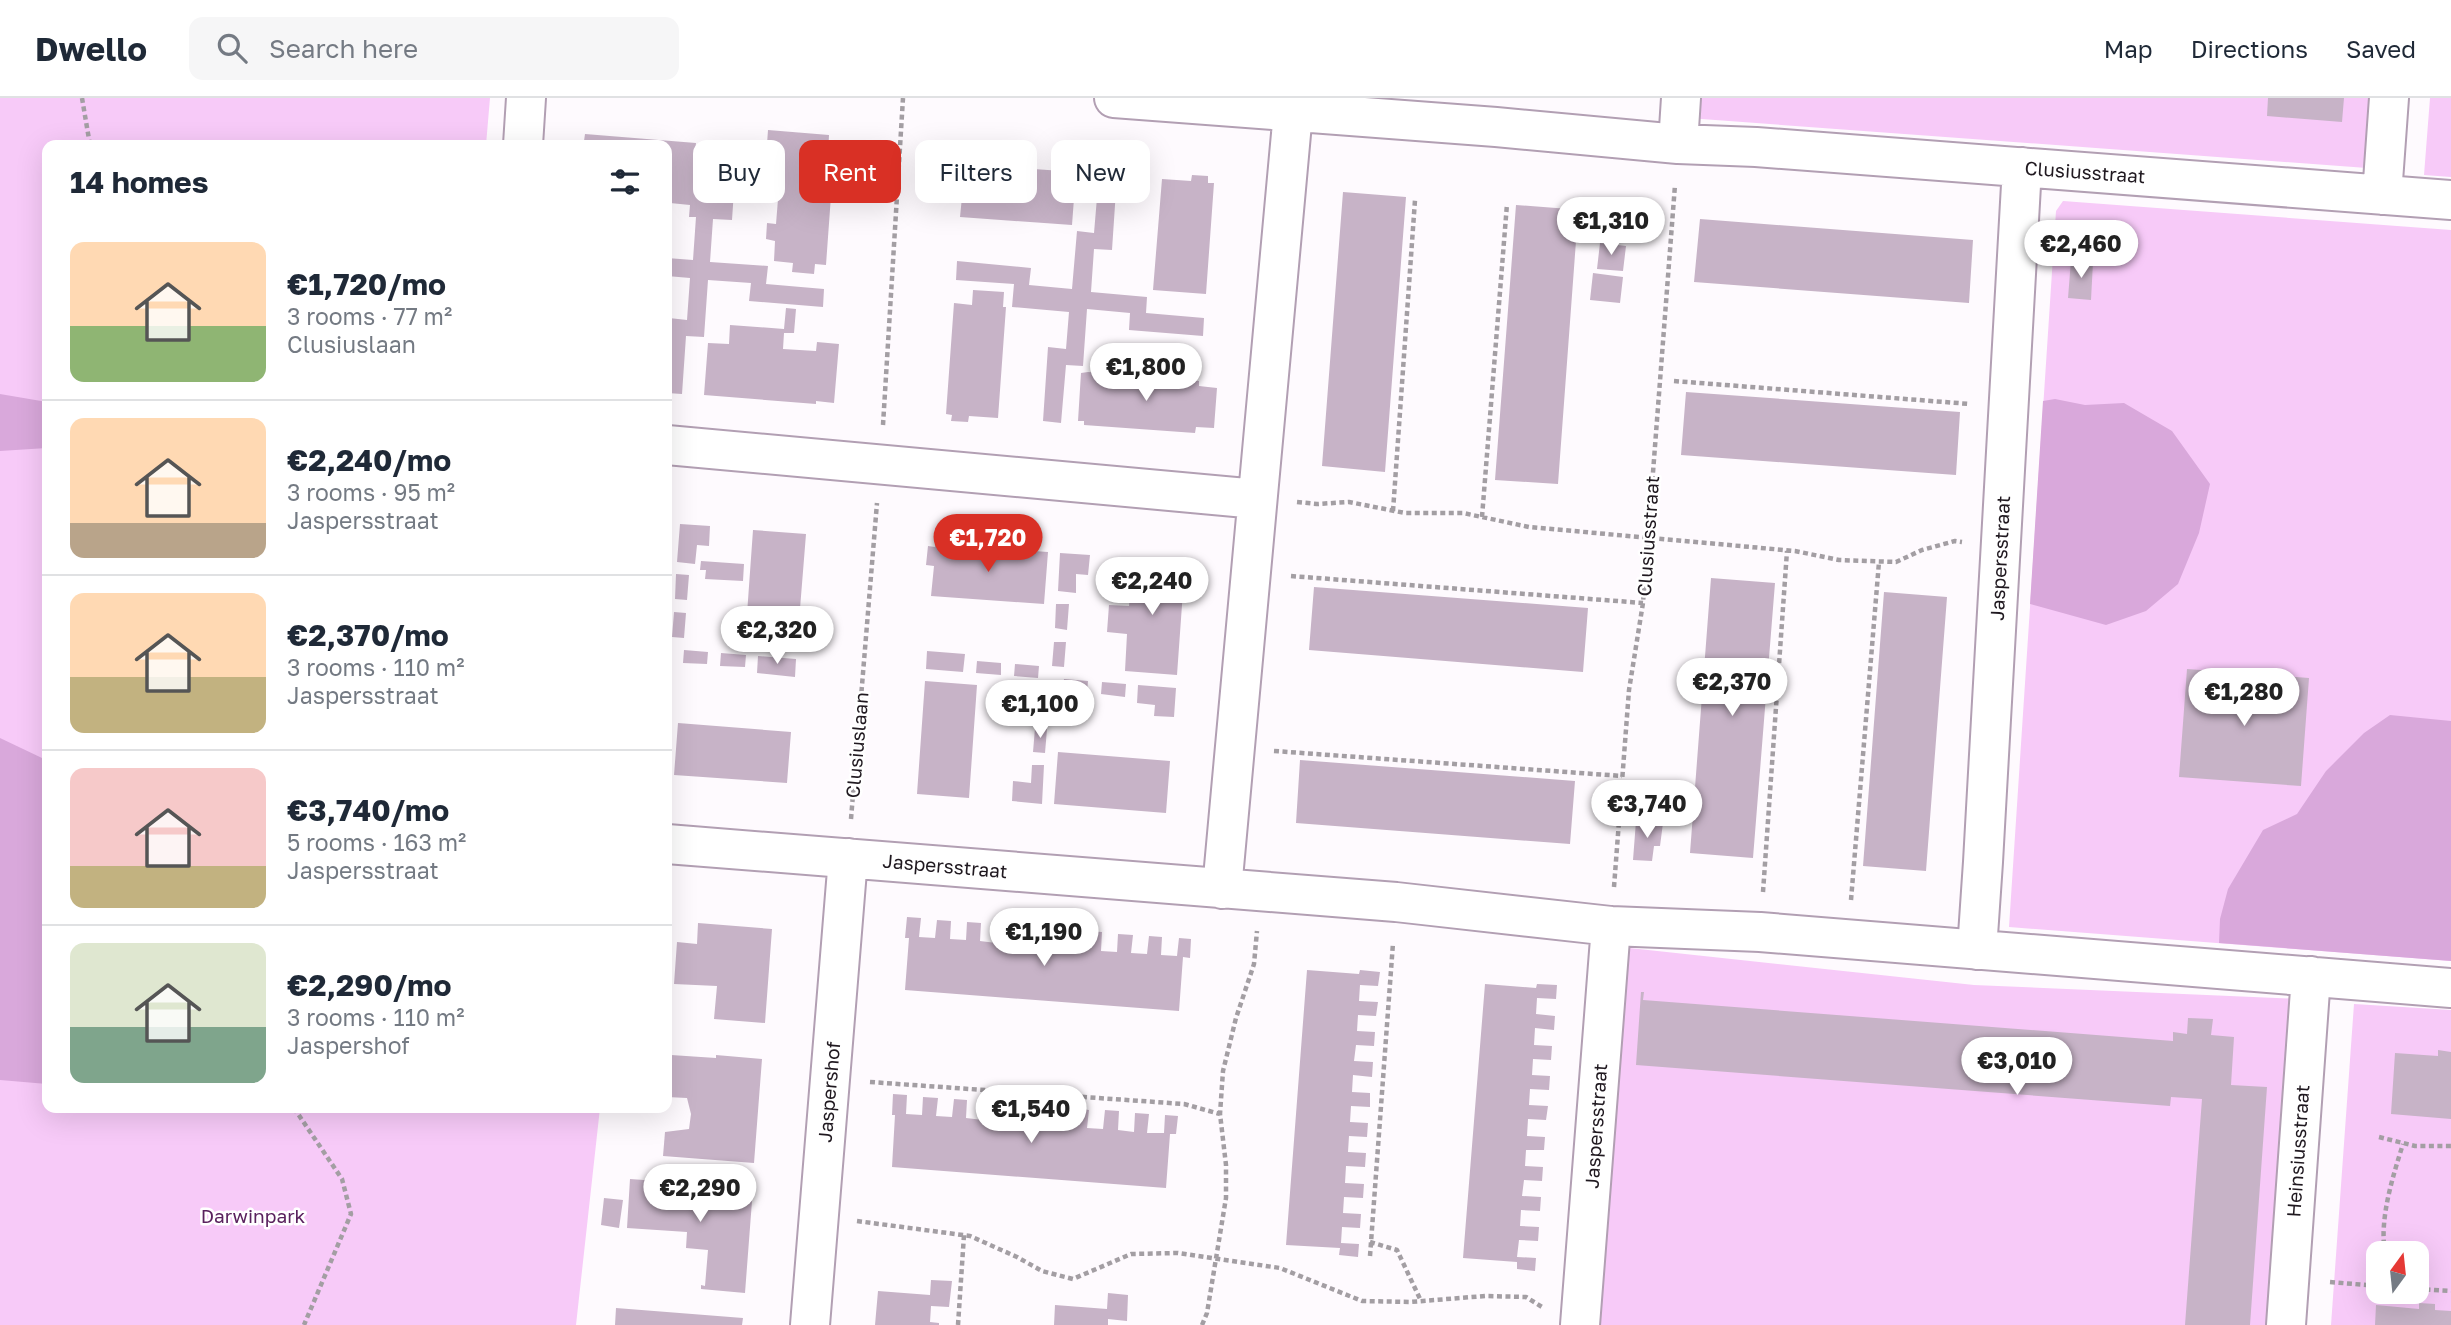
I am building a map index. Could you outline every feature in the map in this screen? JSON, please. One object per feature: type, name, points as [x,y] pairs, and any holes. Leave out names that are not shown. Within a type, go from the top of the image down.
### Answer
[{"type":"street","points":[[523,140],[526,98]]},
{"type":"street","name":"Clusiusstraat","points":[[1114,98],[1496,127],[1678,144],[1756,146],[2451,200]]},
{"type":"street","points":[[1678,144],[1681,98]]},
{"type":"street","points":[[2382,195],[2389,98]]},
{"type":"street","points":[[1222,889],[1293,112]]},
{"type":"street","name":"Jaspersstraat","points":[[1977,950],[2022,167]]},
{"type":"street","points":[[672,445],[1257,499]]},
{"type":"street","name":"Jaspersstraat","points":[[672,844],[1396,902],[1611,926],[1760,932],[2451,988]]},
{"type":"street","name":"Jaspershof","points":[[810,1325],[848,858]]},
{"type":"street","name":"Jaspersstraat","points":[[1564,1318],[1611,926]]},
{"type":"street","name":"Heinsiusstraat","points":[[2286,1325],[2311,976]]},
{"type":"path","points":[[82,98],[89,140]]},
{"type":"path","name":"Clusiuslaan","points":[[848,858],[880,465],[903,98]]},
{"type":"path","name":"Clusiusstraat","points":[[1611,926],[1629,690],[1643,603],[1678,144]]},
{"type":"path","points":[[1392,511],[1415,200]]},
{"type":"path","points":[[1482,517],[1507,204]]},
{"type":"path","points":[[1674,381],[2008,407]]},
{"type":"path","points":[[1257,499],[1317,504],[1349,502],[1392,511],[1463,513],[1529,527],[1787,551],[1839,561],[1896,562],[1922,550],[1955,541],[2001,549]]},
{"type":"path","points":[[1760,932],[1787,551]]},
{"type":"path","points":[[1848,939],[1879,562]]},
{"type":"path","points":[[1250,573],[1643,603]]},
{"type":"path","points":[[1235,749],[1622,776]]},
{"type":"path","points":[[1202,1325],[1207,1313],[1226,1198],[1226,1165],[1220,1114],[1223,1071],[1236,1018],[1254,964],[1261,892]]},
{"type":"path","points":[[1370,1256],[1396,902]]},
{"type":"path","points":[[830,1080],[1184,1104],[1220,1114]]},
{"type":"path","points":[[297,1113],[342,1179],[351,1214],[304,1325]]},
{"type":"path","points":[[2379,1137],[2415,1146],[2451,1146]]},
{"type":"path","points":[[2384,1241],[2383,1229],[2393,1173],[2403,1144]]},
{"type":"path","points":[[818,1219],[964,1235],[1042,1270],[1073,1279],[1131,1254],[1178,1253],[1280,1269],[1362,1301],[1526,1297],[1564,1318]]},
{"type":"path","points":[[958,1325],[964,1235]]},
{"type":"path","points":[[1370,1242],[1397,1250],[1421,1301]]},
{"type":"path","points":[[2289,1279],[2366,1285]]},
{"type":"path","points":[[2429,1290],[2451,1291]]},
{"type":"green space","name":"Darwinpark","points":[[0,98],[490,98],[486,140],[42,140],[42,1113],[599,1113],[576,1325],[0,1325]]},
{"type":"green space","points":[[1674,98],[2374,98],[2367,168],[1688,118]]},
{"type":"green space","points":[[2430,98],[2451,98],[2451,177],[2424,175]]},
{"type":"green space","points":[[2063,201],[2451,230],[2451,961],[2009,927],[2056,211]]},
{"type":"green space","points":[[1611,946],[1974,985],[2301,999],[2278,1325],[1584,1325]]},
{"type":"green space","points":[[2354,1004],[2451,1010],[2451,1325],[2331,1325]]},
{"type":"shaded area","points":[[0,394],[42,401],[42,448],[0,451]]},
{"type":"shaded area","points":[[2055,399],[2085,405],[2124,403],[2172,431],[2210,484],[2199,533],[2178,584],[2146,611],[2106,625],[2030,604],[2043,401]]},
{"type":"shaded area","points":[[2390,715],[2451,721],[2451,961],[2219,943],[2220,919],[2228,889],[2263,830],[2297,814],[2326,771],[2364,733]]},
{"type":"shaded area","points":[[0,738],[42,758],[42,1084],[0,1080]]},
{"type":"building","points":[[2268,98],[2344,98],[2342,122],[2267,116]]},
{"type":"building","points":[[768,130],[829,135],[829,140],[799,140],[799,203],[830,203],[826,265],[815,264],[814,274],[792,272],[793,263],[774,261],[775,241],[766,239],[767,223],[776,224],[778,203],[785,203],[785,140],[767,140]]},
{"type":"building","points":[[585,134],[659,140],[584,140]]},
{"type":"building","points":[[672,141],[693,143],[693,203],[733,203],[732,220],[713,219],[710,262],[768,266],[766,284],[824,289],[823,307],[749,301],[751,283],[708,280],[704,337],[686,336],[682,394],[672,393],[672,318],[687,320],[690,278],[672,276],[672,258],[693,260],[696,217],[689,217],[690,205],[672,203]]},
{"type":"building","points":[[1037,169],[1051,170],[1051,203],[1074,203],[1072,225],[960,217],[961,203],[1037,203]]},
{"type":"building","points":[[1192,175],[1208,176],[1208,183],[1214,183],[1206,294],[1153,290],[1162,179],[1191,181]]},
{"type":"building","points":[[1343,192],[1406,197],[1385,472],[1322,466]]},
{"type":"building","points":[[1570,201],[1583,202],[1582,217],[1599,219],[1597,242],[1576,241],[1558,484],[1495,480],[1516,205],[1569,209]]},
{"type":"building","points":[[1097,203],[1115,203],[1112,250],[1094,249],[1091,292],[1147,297],[1146,313],[1204,318],[1203,336],[1129,330],[1130,313],[1087,309],[1083,366],[1066,365],[1061,423],[1043,421],[1048,347],[1066,349],[1069,312],[1012,307],[1014,284],[956,280],[957,261],[1031,268],[1029,285],[1072,289],[1077,231],[1094,233]]},
{"type":"building","points":[[1700,219],[1973,240],[1969,303],[1694,282]]},
{"type":"building","points":[[1600,243],[1626,246],[1623,271],[1597,269]]},
{"type":"building","points":[[2071,260],[2093,262],[2091,300],[2068,298]]},
{"type":"building","points":[[1593,273],[1623,277],[1620,303],[1590,300]]},
{"type":"building","points":[[973,290],[1004,292],[1003,307],[1006,307],[998,418],[969,416],[968,422],[951,421],[952,415],[946,414],[954,303],[972,305]]},
{"type":"building","points":[[786,308],[796,309],[794,333],[784,333],[783,349],[816,351],[817,342],[839,344],[834,403],[816,401],[816,404],[704,395],[708,343],[729,344],[730,325],[784,329]]},
{"type":"building","points":[[1081,373],[1199,381],[1199,386],[1217,388],[1214,428],[1196,427],[1195,433],[1084,425],[1084,421],[1078,421]]},
{"type":"building","points":[[1686,392],[1960,412],[1956,475],[1681,455]]},
{"type":"building","points":[[680,524],[710,526],[709,546],[697,545],[695,564],[677,562]]},
{"type":"building","points":[[753,530],[806,534],[797,646],[745,642]]},
{"type":"building","points":[[936,544],[1048,552],[1044,604],[931,596],[934,566],[926,565],[928,546],[935,547]]},
{"type":"building","points":[[1060,553],[1090,555],[1088,575],[1076,574],[1076,593],[1058,591]]},
{"type":"building","points":[[1133,559],[1185,563],[1177,675],[1125,671],[1127,634],[1107,632],[1109,605],[1129,606]]},
{"type":"building","points":[[701,561],[744,564],[743,581],[705,579],[706,570],[700,570]]},
{"type":"building","points":[[676,574],[689,575],[687,600],[675,599]]},
{"type":"building","points":[[1711,578],[1775,583],[1753,858],[1690,853]]},
{"type":"building","points":[[1314,587],[1588,608],[1583,672],[1309,650]]},
{"type":"building","points":[[1884,592],[1947,597],[1926,871],[1863,866]]},
{"type":"building","points":[[1056,604],[1069,604],[1067,630],[1055,628]]},
{"type":"building","points":[[674,612],[686,613],[684,638],[672,637]]},
{"type":"building","points":[[1054,642],[1066,642],[1064,667],[1052,666]]},
{"type":"building","points":[[684,650],[708,652],[707,664],[683,663]]},
{"type":"building","points":[[927,651],[965,654],[963,672],[926,669]]},
{"type":"building","points":[[721,653],[746,655],[745,667],[720,666]]},
{"type":"building","points":[[758,656],[796,659],[795,677],[757,673]]},
{"type":"building","points":[[977,661],[1001,663],[1001,675],[976,673]]},
{"type":"building","points":[[1015,664],[1039,666],[1038,678],[1014,676]]},
{"type":"building","points":[[2187,669],[2309,678],[2301,786],[2179,777]]},
{"type":"building","points":[[1064,679],[1088,681],[1087,693],[1062,692]]},
{"type":"building","points":[[925,681],[977,685],[969,798],[917,794]]},
{"type":"building","points":[[1102,682],[1126,684],[1125,697],[1101,694]]},
{"type":"building","points":[[1138,685],[1176,688],[1174,717],[1154,716],[1155,705],[1137,703]]},
{"type":"building","points":[[1038,690],[1050,691],[1048,716],[1036,715]]},
{"type":"building","points":[[678,723],[791,732],[787,783],[674,775]]},
{"type":"building","points":[[1035,728],[1047,729],[1045,753],[1033,752]]},
{"type":"building","points":[[1058,752],[1170,761],[1166,813],[1054,804]]},
{"type":"building","points":[[1300,760],[1575,781],[1570,844],[1296,823]]},
{"type":"building","points":[[1032,765],[1044,765],[1042,804],[1012,801],[1013,781],[1031,783]]},
{"type":"building","points":[[1636,821],[1663,823],[1660,846],[1654,846],[1652,861],[1633,860]]},
{"type":"building","points":[[907,917],[921,918],[919,937],[935,938],[937,920],[951,921],[950,939],[966,940],[967,922],[981,923],[980,941],[996,943],[998,924],[1011,926],[1010,944],[1026,945],[1027,926],[1042,927],[1040,946],[1056,947],[1058,929],[1072,930],[1070,949],[1087,949],[1088,931],[1102,932],[1101,951],[1117,952],[1118,934],[1133,935],[1131,953],[1147,954],[1149,936],[1162,937],[1161,955],[1177,956],[1179,938],[1191,939],[1190,958],[1183,957],[1179,1011],[905,990],[909,938],[905,938]]},
{"type":"building","points":[[698,923],[772,929],[765,1023],[714,1019],[717,986],[674,984],[677,942],[697,944]]},
{"type":"building","points":[[1307,970],[1359,974],[1360,970],[1380,972],[1378,986],[1360,985],[1359,1001],[1378,1002],[1376,1016],[1358,1015],[1357,1031],[1375,1032],[1374,1046],[1356,1045],[1354,1061],[1373,1062],[1372,1077],[1353,1075],[1352,1092],[1370,1093],[1370,1107],[1351,1106],[1350,1122],[1368,1123],[1367,1137],[1349,1136],[1348,1152],[1366,1153],[1365,1167],[1346,1166],[1345,1183],[1364,1184],[1363,1198],[1344,1197],[1343,1213],[1361,1214],[1360,1228],[1342,1227],[1341,1243],[1359,1244],[1358,1257],[1339,1255],[1340,1248],[1286,1245]]},
{"type":"building","points":[[1485,984],[1536,988],[1537,984],[1557,985],[1556,999],[1537,998],[1536,1014],[1555,1016],[1554,1030],[1535,1028],[1534,1045],[1552,1046],[1551,1060],[1533,1059],[1532,1075],[1550,1076],[1549,1090],[1530,1089],[1529,1105],[1548,1106],[1546,1120],[1528,1119],[1527,1136],[1545,1137],[1544,1150],[1526,1150],[1525,1166],[1543,1167],[1542,1181],[1524,1180],[1522,1196],[1541,1197],[1540,1211],[1521,1210],[1520,1226],[1539,1227],[1538,1241],[1519,1240],[1517,1257],[1536,1258],[1535,1271],[1517,1269],[1517,1262],[1463,1258]]},
{"type":"building","points":[[1641,992],[1644,992],[1643,1000],[2173,1041],[2173,1032],[2187,1034],[2188,1018],[2213,1019],[2211,1035],[2234,1037],[2231,1085],[2267,1087],[2250,1325],[2185,1325],[2202,1099],[2171,1097],[2170,1106],[1636,1065]]},
{"type":"building","points":[[2438,1050],[2451,1052],[2451,1119],[2391,1114],[2395,1053],[2438,1056]]},
{"type":"building","points":[[672,1055],[762,1059],[754,1163],[663,1156],[665,1132],[689,1129],[691,1114],[687,1098],[672,1097]]},
{"type":"building","points":[[893,1094],[907,1095],[906,1114],[922,1115],[923,1097],[938,1098],[936,1116],[952,1117],[954,1099],[967,1100],[966,1118],[983,1120],[984,1101],[998,1102],[996,1121],[1013,1122],[1014,1104],[1028,1105],[1027,1123],[1043,1124],[1044,1106],[1058,1107],[1057,1125],[1073,1127],[1075,1108],[1089,1110],[1087,1128],[1103,1129],[1105,1110],[1119,1111],[1118,1130],[1134,1132],[1135,1113],[1149,1114],[1147,1133],[1164,1133],[1165,1115],[1178,1116],[1176,1134],[1170,1134],[1166,1188],[892,1167],[895,1115],[892,1115]]},
{"type":"building","points":[[630,1179],[753,1188],[745,1293],[701,1289],[701,1285],[705,1286],[708,1250],[686,1248],[687,1232],[627,1228]]},
{"type":"building","points":[[604,1198],[623,1200],[619,1228],[601,1225]]},
{"type":"building","points":[[931,1280],[952,1281],[949,1307],[931,1306],[930,1322],[939,1325],[875,1325],[878,1291],[930,1295]]},
{"type":"building","points":[[1108,1293],[1128,1295],[1127,1321],[1108,1319],[1108,1325],[1054,1325],[1055,1305],[1107,1309]]},
{"type":"building","points":[[2419,1304],[2435,1304],[2435,1310],[2451,1311],[2451,1325],[2375,1325],[2376,1305],[2419,1309]]},
{"type":"building","points":[[616,1308],[743,1318],[742,1325],[615,1325]]}]
